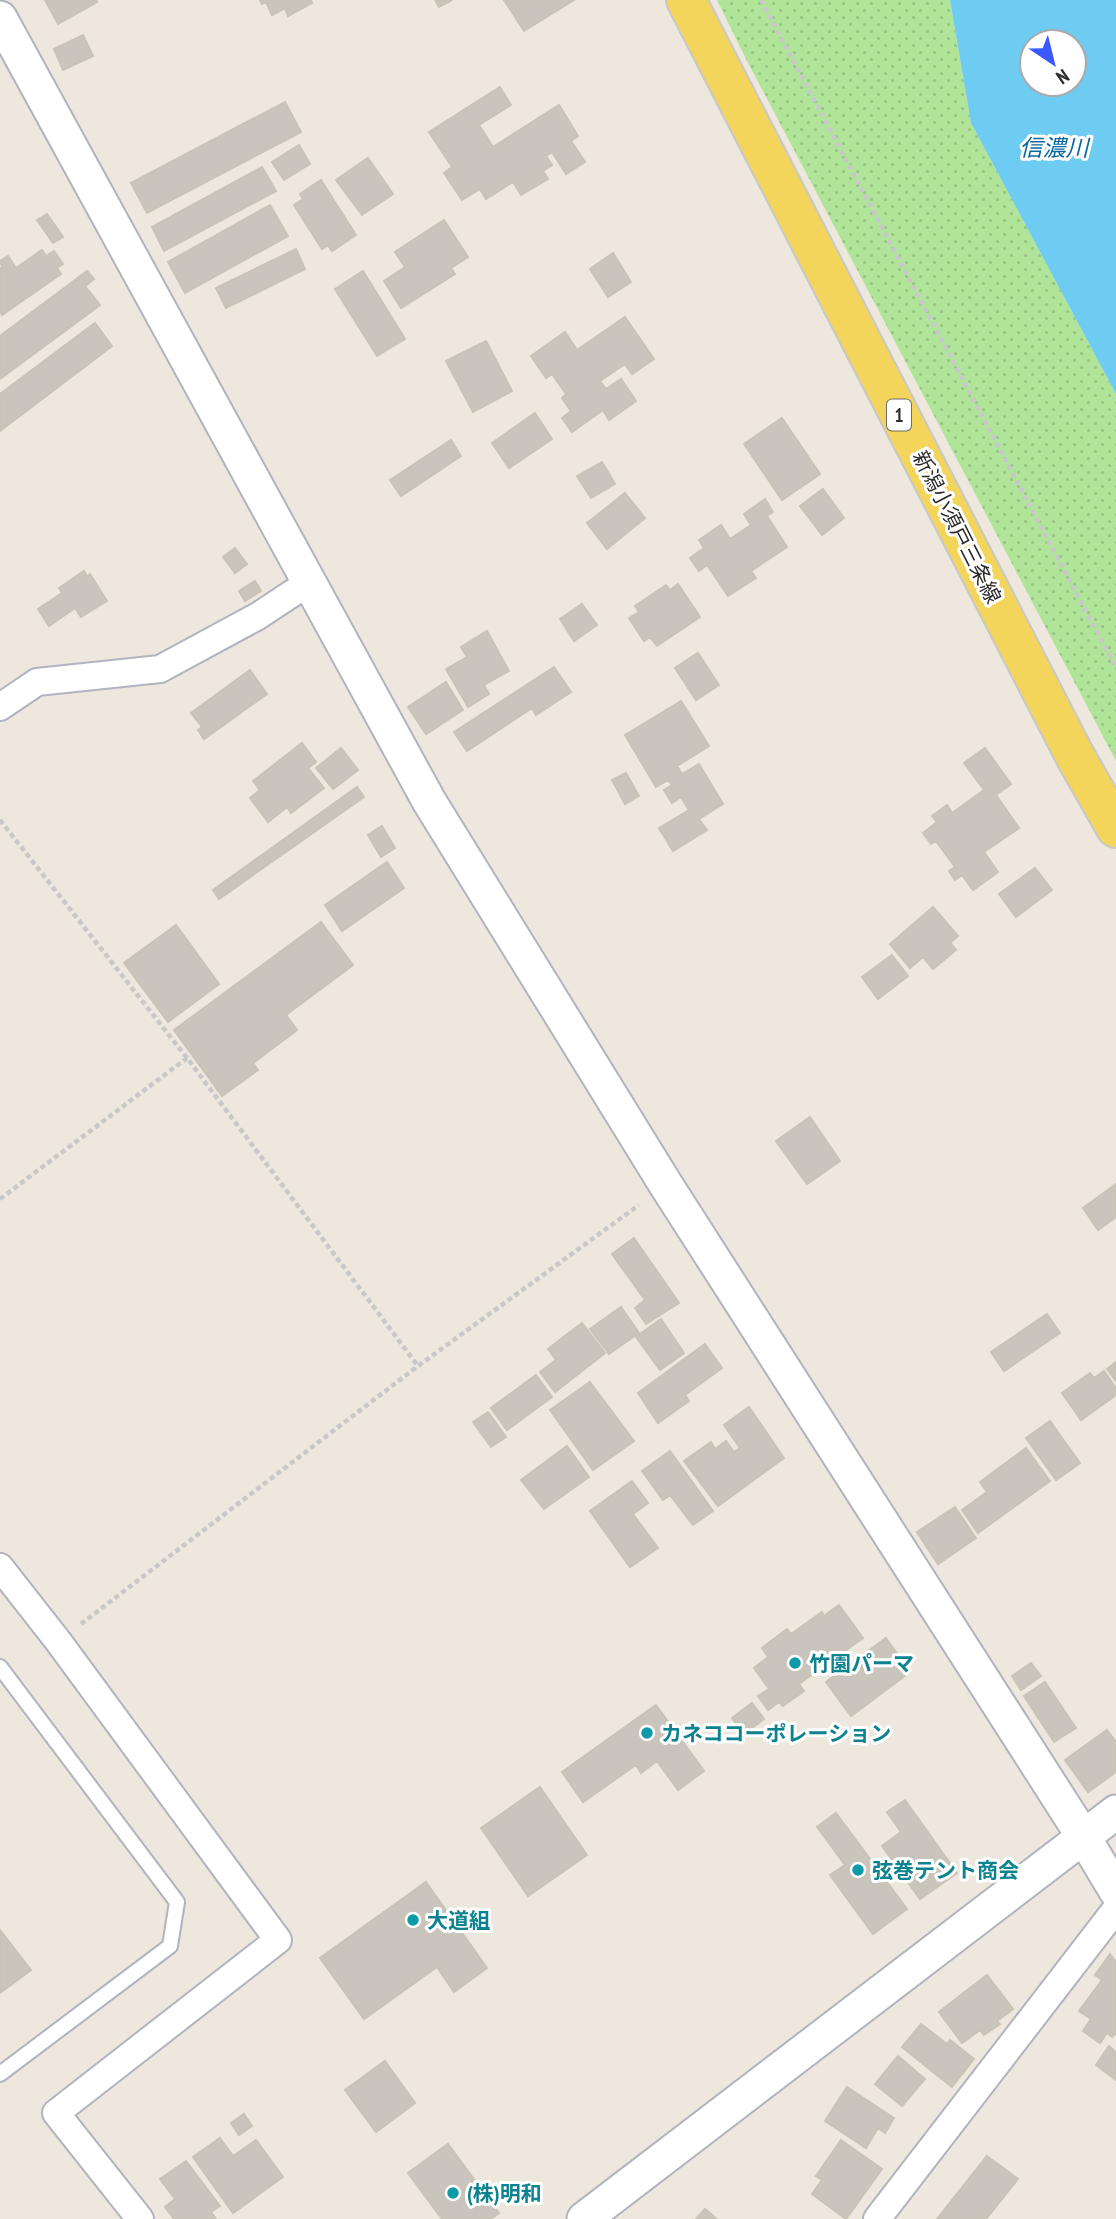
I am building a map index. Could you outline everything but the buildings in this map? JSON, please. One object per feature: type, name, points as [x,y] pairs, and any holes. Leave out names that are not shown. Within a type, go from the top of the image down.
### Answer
[{"type":"main road","name":"新潟小須戸三条線","points":[[686,0],[1075,756],[1116,828]]},
{"type":"street","points":[[0,18],[429,801],[666,1185],[1116,1891]]},
{"type":"street","points":[[0,707],[37,682],[160,668],[258,616],[308,583]]},
{"type":"street","points":[[0,1566],[278,1940],[57,2113],[140,2219]]},
{"type":"street","points":[[584,2219],[1116,1812]]},
{"type":"street","points":[[877,2219],[1116,1909]]},
{"type":"lane","points":[[0,1667],[177,1902],[170,1946],[0,2074]]},
{"type":"path","points":[[761,0],[1116,668]]},
{"type":"path","points":[[0,820],[187,1058],[418,1366]]},
{"type":"path","points":[[0,1199],[187,1058]]},
{"type":"path","points":[[58,1641],[418,1366],[666,1185]]},
{"type":"green space","points":[[717,0],[950,0],[971,123],[1116,394],[1116,761],[746,59]]},
{"type":"water","name":"信濃川","points":[[950,0],[1116,0],[1116,394],[971,123]]},
{"type":"place","name":"竹園パーマ","points":[[795,1663]]},
{"type":"place","name":"カネココーポレーション","points":[[647,1733]]},
{"type":"place","name":"弦巻テント商会","points":[[858,1870]]},
{"type":"place","name":"大道組","points":[[413,1920]]},
{"type":"place","name":"(株)明和","points":[[453,2193]]}]
